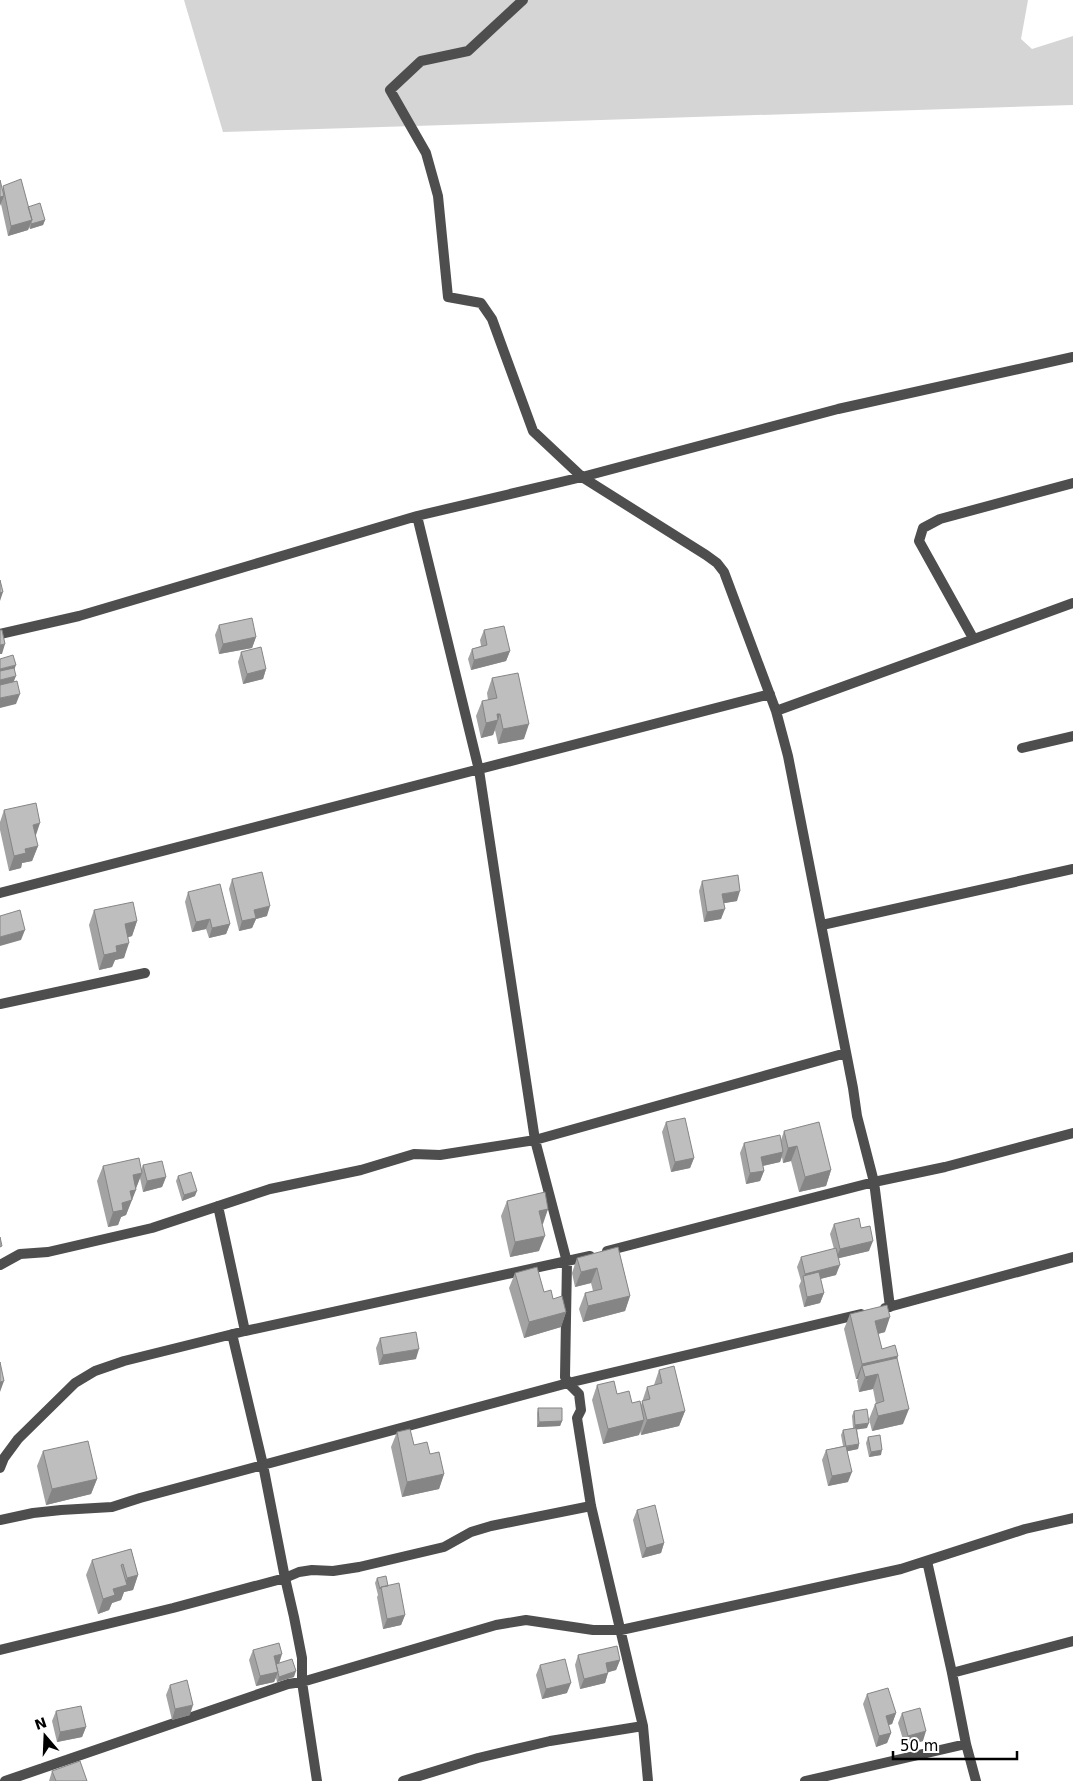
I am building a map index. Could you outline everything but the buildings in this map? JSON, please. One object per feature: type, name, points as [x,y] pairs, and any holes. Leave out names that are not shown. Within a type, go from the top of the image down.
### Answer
[{"type":"street","points":[[524,0],[468,52],[421,62],[390,90],[426,153],[438,196],[448,297],[481,303],[492,319],[533,431],[582,477],[717,563],[724,572],[776,711],[788,756],[822,925],[857,1116],[874,1182],[890,1307]]},
{"type":"street","points":[[0,634],[79,616],[417,516],[582,477],[838,409],[1073,357]]},
{"type":"street","points":[[973,638],[919,541],[923,528],[940,519],[1073,482]]},
{"type":"street","points":[[417,516],[479,770],[535,1140],[567,1262],[565,1377],[579,1394],[581,1410],[577,1418],[591,1506],[642,1726],[648,1781]]},
{"type":"street","points":[[776,711],[1073,603]]},
{"type":"street","points":[[0,894],[770,694]]},
{"type":"street","points":[[1022,748],[1073,736]]},
{"type":"street","points":[[822,925],[1073,869]]},
{"type":"street","points":[[0,1004],[146,973]]},
{"type":"street","points":[[0,1265],[20,1254],[48,1252],[152,1228],[270,1189],[361,1170],[414,1154],[440,1155],[535,1140],[846,1054]]},
{"type":"street","points":[[0,1468],[4,1458],[18,1439],[75,1383],[95,1371],[124,1361],[245,1331],[567,1262],[874,1182],[945,1167],[1073,1133]]},
{"type":"street","points":[[218,1206],[245,1331]]},
{"type":"street","points":[[0,1520],[33,1513],[61,1510],[112,1508],[140,1498],[568,1383],[890,1307],[1073,1257]]},
{"type":"street","points":[[232,1334],[263,1465],[284,1578],[302,1658],[302,1682],[317,1781]]},
{"type":"street","points":[[0,1650],[173,1608],[284,1578],[299,1572],[359,1567],[444,1547],[472,1532],[491,1526],[591,1506]]},
{"type":"street","points":[[5,1781],[288,1684],[302,1682],[506,1623],[526,1620],[593,1630],[621,1630],[901,1569],[1025,1530],[1073,1518]]},
{"type":"street","points":[[927,1561],[966,1744],[976,1781]]},
{"type":"street","points":[[952,1673],[1073,1641]]},
{"type":"street","points":[[404,1781],[478,1758],[550,1741],[642,1726]]},
{"type":"street","points":[[804,1781],[966,1744]]},
{"type":"shaded area","points":[[184,0],[1028,0],[1021,39],[1032,49],[1073,36],[1073,105],[223,132]]}]
